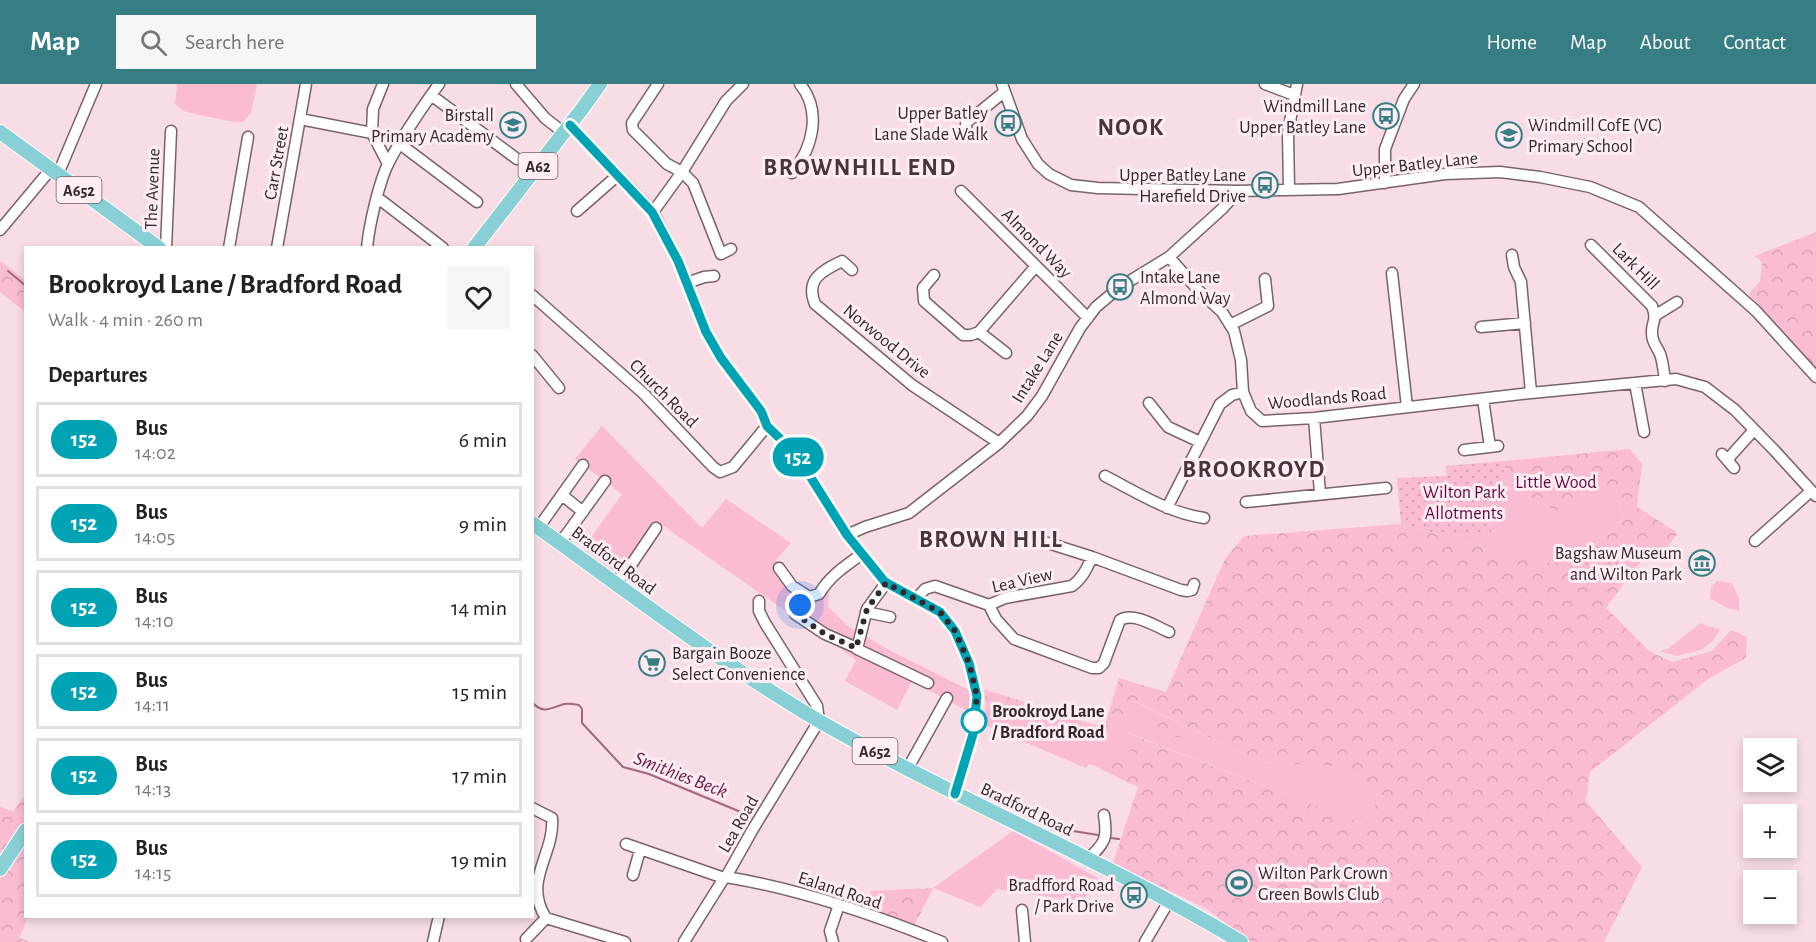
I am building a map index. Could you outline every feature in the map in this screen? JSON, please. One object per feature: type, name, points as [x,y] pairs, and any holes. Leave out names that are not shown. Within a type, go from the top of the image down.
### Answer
[{"type":"main road","name":"A62","points":[[476,246],[600,84]]},
{"type":"main road","name":"A652","points":[[0,132],[156,246]]},
{"type":"main road","name":"Bradford Road","points":[[536,525],[644,605],[819,721],[955,794],[1169,901],[1240,942]]},
{"type":"main road","points":[[0,868],[24,833]]},
{"type":"street","points":[[0,230],[55,172],[96,84]]},
{"type":"street","name":"Carr Street","points":[[278,246],[306,84]]},
{"type":"street","points":[[383,84],[373,109],[372,133],[388,164]]},
{"type":"street","points":[[368,246],[378,198],[388,164],[418,112],[439,84]]},
{"type":"street","points":[[516,84],[545,118],[585,140],[652,212],[674,253],[706,332],[721,358],[761,411],[767,426],[796,454],[847,535],[886,583],[940,612],[955,631],[969,663],[977,696],[973,734],[955,794]]},
{"type":"street","points":[[658,84],[632,123],[633,130],[667,164],[681,172],[693,183],[723,259],[731,249]]},
{"type":"street","points":[[652,212],[681,172],[726,101],[743,84]]},
{"type":"street","points":[[792,173],[800,163],[810,141],[813,124],[813,110],[808,94],[800,84]]},
{"type":"street","points":[[1265,84],[1295,89],[1288,132],[1289,190]]},
{"type":"street","points":[[1385,183],[1385,149],[1404,99],[1414,84]]},
{"type":"street","points":[[967,134],[966,123],[1003,88]]},
{"type":"street","name":"Upper Batley Lane","points":[[1003,88],[1022,140],[1038,164],[1050,174],[1071,185],[1098,188],[1238,191],[1338,189],[1445,174],[1500,172],[1590,187],[1638,207],[1756,312],[1816,377]]},
{"type":"street","points":[[431,95],[517,159]]},
{"type":"street","points":[[300,119],[372,133]]},
{"type":"street","name":"The Avenue","points":[[166,246],[171,131]]},
{"type":"street","points":[[230,246],[248,137]]},
{"type":"street","points":[[400,144],[477,202]]},
{"type":"street","points":[[577,212],[617,176]]},
{"type":"street","name":"Almond Way","points":[[962,191],[1088,318]]},
{"type":"street","name":"Intake Lane","points":[[847,535],[909,513],[999,443],[1027,416],[1042,396],[1080,328],[1096,307],[1120,287],[1169,257],[1223,208],[1238,191]]},
{"type":"street","points":[[378,198],[440,246]]},
{"type":"street","name":"Lark Hill","points":[[1591,245],[1652,306],[1656,315],[1652,335],[1661,354],[1665,381]]},
{"type":"street","points":[[1512,255],[1514,267],[1521,282],[1531,393]]},
{"type":"street","name":"Woodlands Road","points":[[1169,257],[1199,291],[1222,312],[1234,331],[1241,360],[1244,392],[1251,411],[1262,421],[1314,418],[1676,379],[1705,387],[1735,410],[1814,493]]},
{"type":"street","name":"Norwood Drive","points":[[852,270],[842,261],[817,276],[811,286],[815,304],[912,385],[999,443]]},
{"type":"street","points":[[933,275],[923,288],[924,301],[963,335],[971,335],[979,332],[1036,266]]},
{"type":"street","points":[[1392,273],[1407,407]]},
{"type":"street","points":[[687,284],[704,277],[714,276]]},
{"type":"street","points":[[1230,325],[1268,306],[1265,279]]},
{"type":"street","name":"Church Road","points":[[534,297],[644,394],[713,467],[720,471],[733,467],[767,426]]},
{"type":"street","points":[[1656,315],[1677,302]]},
{"type":"street","points":[[1481,327],[1525,323]]},
{"type":"street","points":[[979,332],[1006,353]]},
{"type":"street","points":[[534,357],[559,388]]},
{"type":"street","points":[[1635,383],[1643,432]]},
{"type":"street","points":[[1167,507],[1220,404],[1232,395],[1244,392]]},
{"type":"street","points":[[1464,450],[1494,447],[1483,399]]},
{"type":"street","points":[[1149,403],[1168,427],[1200,442]]},
{"type":"street","points":[[1314,418],[1320,494]]},
{"type":"street","points":[[1728,461],[1754,430]]},
{"type":"street","points":[[536,525],[562,495],[583,465]]},
{"type":"street","points":[[1105,476],[1167,507],[1204,518]]},
{"type":"street","points":[[559,542],[605,482]]},
{"type":"street","points":[[1246,502],[1386,488]]},
{"type":"street","points":[[1755,541],[1814,493]]},
{"type":"street","points":[[562,495],[583,512]]},
{"type":"street","points":[[615,583],[629,568],[656,528]]},
{"type":"street","name":"Lea View","points":[[1048,543],[1181,590],[1192,590],[1194,584]]},
{"type":"street","points":[[779,568],[792,586],[809,597],[819,594],[838,571],[862,554]]},
{"type":"street","name":"Lea View","points":[[916,599],[925,589],[935,586],[989,605],[1005,598],[1072,586],[1085,573],[1092,557]]},
{"type":"street","points":[[856,648],[866,612],[886,583]]},
{"type":"street","points":[[759,601],[759,611],[765,623],[817,705],[819,721]]},
{"type":"street","points":[[800,605],[795,614],[825,634],[928,682]]},
{"type":"street","points":[[989,605],[996,619],[1014,639],[1092,668],[1099,668],[1104,663],[1120,620],[1124,618],[1138,619],[1169,632]]},
{"type":"street","points":[[866,612],[890,616]]},
{"type":"street","points":[[908,768],[947,698]]},
{"type":"street","name":"Lea Road","points":[[684,942],[819,721]]},
{"type":"street","points":[[534,809],[552,818],[553,828],[537,879],[541,910],[546,918],[625,942]]},
{"type":"street","points":[[1087,860],[1101,846],[1107,831],[1104,815]]},
{"type":"street","name":"Ealand Road","points":[[626,844],[725,878],[796,892],[839,905],[942,942]]},
{"type":"street","points":[[633,875],[640,849]]},
{"type":"street","points":[[1145,942],[1169,901]]},
{"type":"street","points":[[833,942],[830,931],[839,905]]},
{"type":"street","points":[[1022,910],[1025,942]]},
{"type":"street","points":[[433,942],[439,918]]},
{"type":"street","points":[[526,939],[546,918]]},
{"type":"green space","points":[[177,84],[257,84],[251,113],[243,122],[234,122],[186,112],[175,104]]},
{"type":"green space","points":[[1816,232],[1816,371],[1749,294],[1760,281],[1762,262],[1755,256]]},
{"type":"green space","points":[[0,261],[24,279],[24,314],[23,310],[0,292]]},
{"type":"green space","points":[[602,426],[702,528],[726,499],[791,543],[776,560],[794,583],[810,593],[829,592],[828,607],[848,626],[889,650],[971,691],[971,713],[912,681],[897,710],[845,681],[856,660],[662,525],[624,579],[583,549],[622,494],[575,459]]},
{"type":"green space","name":"Little Wood","points":[[1630,449],[1642,464],[1637,507],[1678,533],[1658,560],[1642,559],[1606,608],[1649,651],[1672,662],[1712,651],[1731,630],[1747,637],[1746,658],[1708,679],[1590,772],[1586,801],[1642,867],[1604,942],[1251,942],[1207,909],[1113,863],[1138,787],[1088,763],[1133,763],[1127,733],[1362,824],[1380,798],[1363,777],[1334,766],[1259,762],[1135,701],[1103,739],[986,703],[984,689],[1104,728],[1119,678],[1166,692],[1225,559],[1244,536],[1401,524],[1536,563],[1579,561],[1623,520],[1615,481],[1557,511],[1501,484],[1506,461]]},
{"type":"green space","name":"Wilton Park Allotments","points":[[1506,461],[1490,535],[1436,534],[1401,524],[1397,478],[1447,476],[1445,466]]},
{"type":"green space","points":[[1615,480],[1623,520],[1579,561],[1536,563],[1436,534],[1489,535],[1501,484],[1557,511]]},
{"type":"green space","points":[[1717,581],[1732,583],[1739,599],[1739,611],[1727,608],[1710,598],[1711,588]]},
{"type":"green space","points":[[1701,623],[1720,629],[1714,640],[1701,650],[1677,656],[1659,651],[1667,649]]},
{"type":"green space","points":[[1134,701],[1259,762],[1334,766],[1363,777],[1380,798],[1362,824],[1128,733],[1133,763],[1089,763],[1086,768],[982,724],[986,703],[1103,739]]},
{"type":"green space","points":[[1160,718],[1189,732],[1189,738],[1165,733],[1153,721]]},
{"type":"green space","points":[[24,796],[24,918],[28,918],[19,938],[31,942],[0,942],[0,807],[13,811]]},
{"type":"green space","points":[[1013,831],[1098,878],[1083,902],[997,889],[981,907],[933,888]]},
{"type":"green space","points":[[933,888],[914,926],[864,911],[871,891]]},
{"type":"waterway","name":"Smithies Beck","points":[[8,271],[24,284]]},
{"type":"waterway","name":"Smithies Beck","points":[[534,704],[544,709],[566,704],[579,705],[582,709],[582,723],[623,767],[649,774],[748,815]]},
{"type":"waterway","name":"Smithies Beck","points":[[1005,806],[1009,802],[1014,803]]},
{"type":"waterway","name":"Smithies Beck","points":[[1059,824],[1067,830],[1098,835]]},
{"type":"waterway","name":"Smithies Beck","points":[[1111,838],[1119,839]]},
{"type":"bus line","name":"152","points":[[570,125],[652,212],[670,244],[706,332],[721,358],[761,411],[767,426],[796,454],[847,535],[885,582],[940,612],[955,631],[969,663],[977,696],[973,734],[955,794]]},
{"type":"place","name":"Windmill Lane Upper Batley Lane","points":[[1386,116]]},
{"type":"place","name":"Upper Batley Lane Slade Walk","points":[[1008,123]]},
{"type":"place","name":"Birstall Primary Academy","points":[[513,125]]},
{"type":"place","name":"Windmill CofE (VC) Primary School","points":[[1509,135]]},
{"type":"place","name":"Upper Batley Lane Harefield Drive","points":[[1265,185]]},
{"type":"place","name":"Intake Lane Almond Way","points":[[1120,287]]},
{"type":"place","name":"Bagshaw Museum and Wilton Park","points":[[1702,563]]},
{"type":"place","name":"Bargain Booze Select Convenience","points":[[652,663]]},
{"type":"place","name":"Brookroyd Lane / Bradford Road","points":[[974,721]]},
{"type":"place","name":"Wilton Park Crown Green Bowls Club","points":[[1239,883]]},
{"type":"place","name":"Bradfford Road / Park Drive","points":[[1134,895]]},
{"type":"district","name":"NOOK","points":[[1131,127]]},
{"type":"district","name":"BROWNHILL END","points":[[860,167]]},
{"type":"district","name":"BROOKROYD","points":[[1254,469]]},
{"type":"district","name":"BROWN HILL","points":[[991,539]]},
{"type":"route","points":[[800,605],[795,614],[825,634],[856,648],[867,609],[886,583],[940,612],[955,631],[969,663],[977,696],[974,721]]}]
